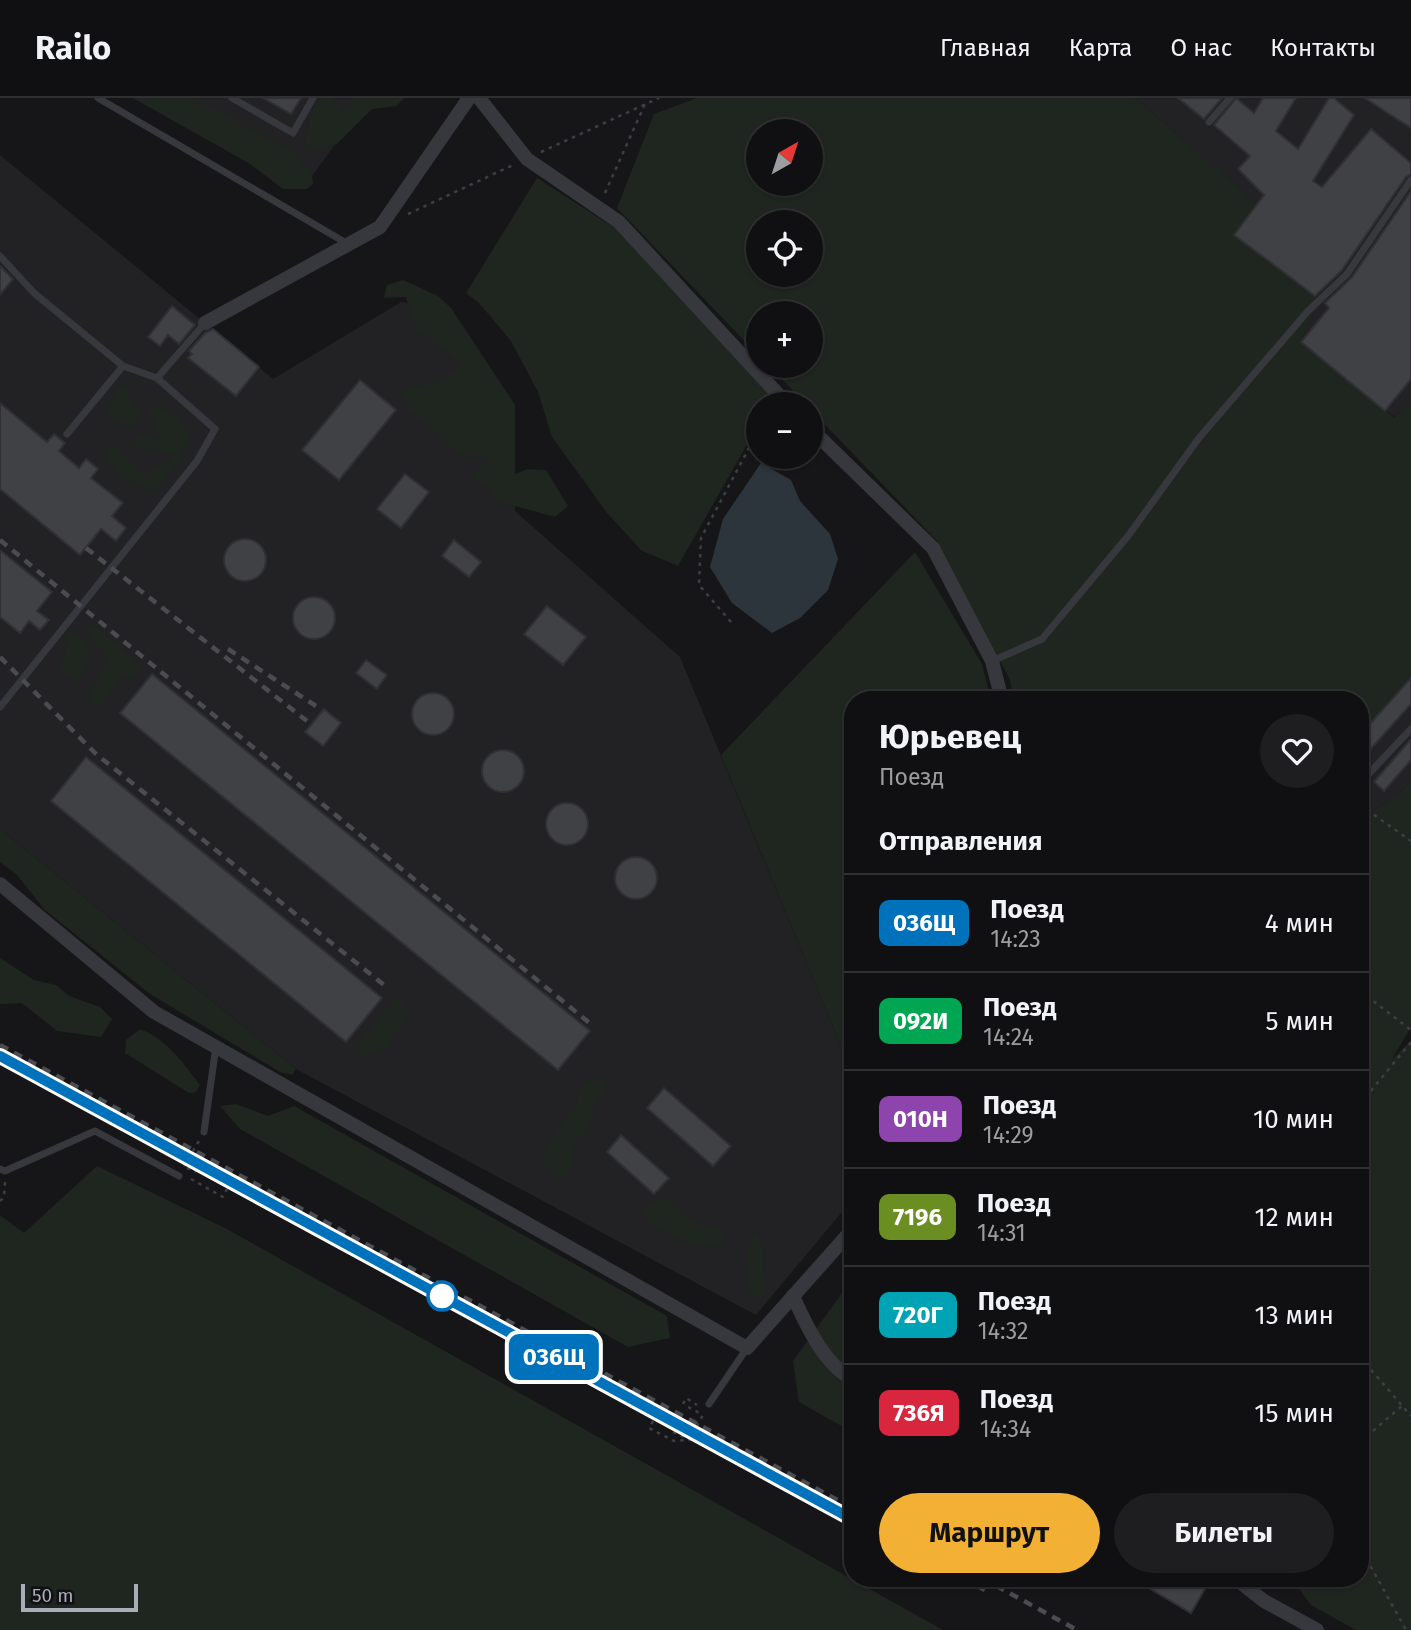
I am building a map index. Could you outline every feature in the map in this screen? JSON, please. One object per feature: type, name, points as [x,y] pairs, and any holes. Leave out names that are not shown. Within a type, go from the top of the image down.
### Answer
[{"type":"street","points":[[205,323],[380,227],[469,98]]},
{"type":"street","points":[[479,98],[527,159],[619,222],[775,392]]},
{"type":"street","points":[[823,441],[933,548],[992,661],[1000,691]]},
{"type":"street","points":[[0,884],[154,1013],[747,1348],[844,1239]]},
{"type":"street","points":[[793,1296],[807,1327],[844,1374]]},
{"type":"street","points":[[1246,1587],[1264,1601],[1317,1630]]},
{"type":"lane","points":[[98,98],[348,244]]},
{"type":"lane","points":[[232,98],[293,133],[313,98]]},
{"type":"lane","points":[[1209,122],[1230,98]]},
{"type":"lane","points":[[992,661],[1042,639],[1128,536],[1199,438],[1308,310],[1347,274],[1411,180]]},
{"type":"lane","points":[[0,256],[34,293],[123,366],[157,378],[215,429],[197,461],[0,707]]},
{"type":"lane","points":[[157,378],[205,323]]},
{"type":"lane","points":[[67,434],[123,366]]},
{"type":"lane","points":[[1369,773],[1411,729]]},
{"type":"lane","points":[[204,1132],[216,1046]]},
{"type":"lane","points":[[3,1170],[95,1131],[182,1170]]},
{"type":"lane","points":[[709,1404],[747,1348]]},
{"type":"path","points":[[603,211],[605,191],[646,103]]},
{"type":"path","points":[[731,622],[699,585],[701,538],[746,454]]},
{"type":"path","points":[[1369,811],[1411,841]]},
{"type":"path","points":[[1369,998],[1411,1030]]},
{"type":"path","points":[[1369,1093],[1411,1042]]},
{"type":"path","points":[[196,1172],[182,1170],[204,1132]]},
{"type":"path","points":[[0,1201],[4,1197],[3,1170]]},
{"type":"path","points":[[191,1179],[223,1197],[227,1189]]},
{"type":"path","points":[[1369,1368],[1411,1416]]},
{"type":"path","points":[[683,1404],[686,1398],[706,1410],[690,1440]]},
{"type":"path","points":[[1369,1434],[1402,1406]]},
{"type":"path","points":[[688,1407],[703,1415]]},
{"type":"path","points":[[653,1421],[649,1427],[674,1441],[690,1440]]},
{"type":"path","points":[[673,1432],[690,1440]]},
{"type":"path","points":[[1369,1561],[1406,1630]]},
{"type":"shaded area","points":[[133,98],[191,98],[291,149],[312,176],[313,184],[307,189],[283,189],[250,164]]},
{"type":"shaded area","points":[[181,98],[369,98],[312,176]]},
{"type":"shaded area","points":[[321,98],[332,98],[342,112],[350,108],[353,98],[404,98],[397,106],[372,109],[337,144],[314,150],[304,144],[313,108]]},
{"type":"shaded area","points":[[697,98],[1135,98],[1257,204],[1234,235],[1317,297],[1301,342],[1395,418],[1411,401],[1411,678],[1369,725],[1369,691],[1013,691],[1009,678],[937,541],[823,423],[823,392],[794,392],[781,378],[823,378],[823,301],[746,301],[746,342],[617,208],[654,114]]},
{"type":"shaded area","points":[[1135,98],[1411,98],[1411,401],[1396,418],[1301,342],[1234,235],[1256,204]]},
{"type":"shaded area","points":[[0,155],[273,379],[401,302],[451,308],[515,405],[515,511],[680,657],[841,1046],[844,1047],[844,1210],[756,1315],[296,1069],[0,829]]},
{"type":"shaded area","points":[[537,178],[621,232],[746,365],[746,378],[758,378],[771,392],[746,392],[746,446],[678,566],[642,551],[607,513],[552,437],[538,392],[511,341],[479,303],[466,293]]},
{"type":"shaded area","points":[[403,280],[438,296],[451,308],[515,405],[515,474],[528,469],[546,470],[568,506],[555,517],[493,500],[488,485],[472,477],[488,459],[460,455],[408,409],[403,389],[441,382],[462,363],[416,330],[406,297],[384,298],[387,285]]},
{"type":"shaded area","points":[[119,385],[128,387],[129,399],[141,413],[135,427],[106,417]]},
{"type":"shaded area","points":[[152,405],[174,416],[189,435],[181,458],[153,493],[123,478],[104,458],[107,450],[116,447],[145,474],[169,461],[174,454],[131,444],[142,433],[163,442],[148,410]]},
{"type":"shaded area","points":[[757,469],[772,469],[791,480],[800,501],[830,534],[838,559],[828,590],[800,618],[772,633],[732,603],[710,567],[723,519]]},
{"type":"shaded area","points":[[915,552],[982,664],[989,691],[844,691],[844,1047],[841,1046],[721,755]]},
{"type":"shaded area","points":[[95,626],[131,656],[141,669],[133,677],[118,678],[108,698],[96,710],[88,700],[89,692],[109,660],[86,631]]},
{"type":"shaded area","points":[[71,630],[84,641],[90,651],[83,674],[75,682],[59,668],[66,656],[64,636]]},
{"type":"shaded area","points":[[1411,678],[1411,780],[1401,792],[1369,815],[1369,725]]},
{"type":"shaded area","points":[[1411,780],[1411,1027],[1392,1059],[1411,1041],[1411,1630],[1356,1630],[1311,1605],[1298,1587],[1369,1587],[1369,815],[1401,792]]},
{"type":"shaded area","points":[[0,829],[296,1069],[292,1075],[280,1072],[150,994],[45,910],[17,875],[0,862]]},
{"type":"shaded area","points":[[0,958],[34,980],[56,985],[69,996],[100,1007],[112,1019],[101,1037],[57,1031],[22,1003],[0,1004]]},
{"type":"shaded area","points":[[398,996],[409,1014],[383,1049],[368,1056],[359,1056],[357,1045]]},
{"type":"shaded area","points":[[140,1029],[167,1045],[200,1085],[196,1092],[189,1093],[125,1053],[126,1040]]},
{"type":"shaded area","points":[[599,1079],[607,1086],[596,1101],[588,1130],[573,1144],[570,1171],[564,1177],[551,1173],[545,1166],[544,1156],[548,1145],[578,1105],[576,1097],[588,1082]]},
{"type":"shaded area","points":[[236,1104],[268,1116],[294,1106],[667,1316],[670,1338],[628,1347],[240,1129],[220,1106]]},
{"type":"shaded area","points":[[97,1166],[225,1228],[844,1575],[844,1587],[866,1587],[943,1630],[0,1630],[0,1215],[24,1233]]},
{"type":"shaded area","points":[[668,1197],[679,1211],[692,1220],[724,1229],[724,1243],[713,1246],[691,1245],[669,1236],[642,1214],[650,1204]]},
{"type":"shaded area","points":[[755,1233],[762,1244],[763,1276],[767,1290],[759,1300],[748,1290],[750,1271],[746,1256]]},
{"type":"shaded area","points":[[844,1290],[844,1427],[799,1402],[793,1361]]},
{"type":"building","points":[[263,98],[301,98],[291,114]]},
{"type":"building","points":[[1178,98],[1222,98],[1204,119]]},
{"type":"building","points":[[1236,98],[1254,113],[1263,98],[1296,98],[1276,131],[1298,149],[1329,98],[1334,98],[1354,115],[1313,181],[1322,187],[1371,129],[1411,163],[1411,174],[1406,177],[1342,270],[1315,296],[1234,235],[1264,195],[1238,169],[1250,156],[1214,125]]},
{"type":"building","points":[[1365,98],[1411,98],[1411,128],[1386,112]]},
{"type":"building","points":[[1411,191],[1411,379],[1385,411],[1301,342],[1329,308],[1325,303],[1352,277]]},
{"type":"building","points":[[0,266],[13,279],[0,295]]},
{"type":"building","points":[[172,306],[195,325],[179,344],[168,335],[160,346],[148,337]]},
{"type":"building","points":[[213,329],[259,367],[236,396],[188,358],[192,354],[189,351],[205,333]]},
{"type":"building","points":[[360,380],[396,410],[339,480],[302,450]]},
{"type":"building","points":[[0,403],[47,442],[54,434],[65,443],[59,451],[79,468],[86,459],[98,469],[91,478],[123,503],[112,516],[126,528],[116,541],[101,529],[80,555],[0,489]]},
{"type":"building","points":[[405,474],[429,492],[401,528],[377,509]]},
{"type":"building","points":[[245,539],[260,545],[266,560],[260,575],[245,581],[230,575],[224,560],[230,545]]},
{"type":"building","points":[[454,540],[481,562],[469,577],[442,556]]},
{"type":"building","points":[[0,550],[52,592],[37,611],[49,620],[40,630],[29,621],[20,633],[0,617]]},
{"type":"building","points":[[314,597],[329,603],[335,618],[329,633],[314,639],[299,633],[293,618],[299,603]]},
{"type":"building","points":[[547,606],[586,637],[563,665],[524,634]]},
{"type":"building","points":[[366,660],[387,675],[377,689],[356,673]]},
{"type":"building","points":[[152,674],[590,1031],[558,1070],[120,713]]},
{"type":"building","points":[[1411,678],[1411,704],[1369,751],[1369,725]]},
{"type":"building","points":[[433,693],[448,699],[454,714],[448,729],[433,735],[418,729],[412,714],[418,699]]},
{"type":"building","points":[[324,709],[341,723],[323,746],[305,732]]},
{"type":"building","points":[[1411,739],[1411,760],[1384,791],[1374,782]]},
{"type":"building","points":[[503,750],[518,756],[524,771],[518,786],[503,792],[488,786],[482,771],[488,756]]},
{"type":"building","points":[[86,757],[382,998],[346,1042],[51,801]]},
{"type":"building","points":[[567,803],[582,809],[588,824],[582,839],[567,845],[552,839],[546,824],[552,809]]},
{"type":"building","points":[[636,857],[651,863],[657,878],[651,893],[636,899],[621,893],[615,878],[621,863]]},
{"type":"building","points":[[664,1088],[731,1146],[713,1166],[647,1108]]},
{"type":"building","points":[[621,1135],[669,1178],[654,1194],[607,1152]]},
{"type":"building","points":[[1147,1587],[1206,1587],[1191,1613]]},
{"type":"railway","points":[[0,540],[592,1025]]},
{"type":"railway","points":[[86,548],[307,721]]},
{"type":"railway","points":[[228,649],[316,706]]},
{"type":"railway","points":[[0,657],[96,754],[389,989]]},
{"type":"railway","points":[[0,1045],[844,1504]]},
{"type":"railway","points":[[163,1144],[228,1179]]},
{"type":"railway","points":[[979,1587],[990,1593]]},
{"type":"railway","points":[[998,1587],[1077,1630]]},
{"type":"train","name":"036Щ","points":[[0,1056],[844,1515]]}]
